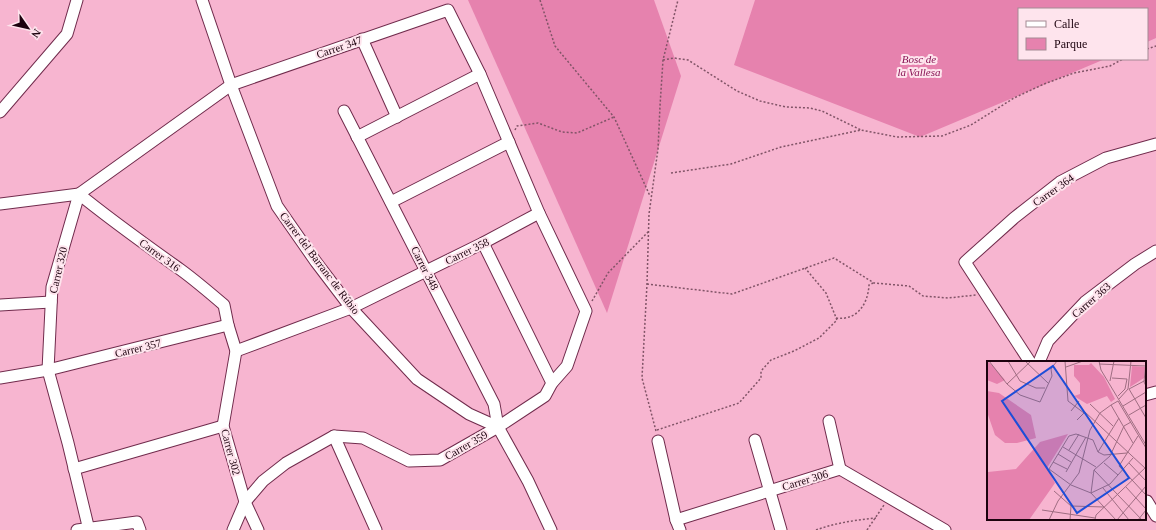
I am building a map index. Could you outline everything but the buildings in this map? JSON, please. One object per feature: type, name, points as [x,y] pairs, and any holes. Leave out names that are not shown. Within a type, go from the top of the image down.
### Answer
[{"type":"street","points":[[0,112],[67,34],[77,0]]},
{"type":"street","name":"Carrer del Barranc de Rúbio","points":[[202,0],[231,85],[277,206],[316,262],[351,308],[417,379],[469,414],[498,427]]},
{"type":"street","name":"Carrer 347","points":[[231,85],[448,10],[480,74]]},
{"type":"street","points":[[362,39],[397,117]]},
{"type":"street","points":[[357,137],[480,74],[539,213],[586,311]]},
{"type":"street","points":[[0,204],[79,194],[231,85]]},
{"type":"street","name":"Carrer 348","points":[[344,111],[494,404],[498,427]]},
{"type":"street","points":[[391,202],[509,142]]},
{"type":"street","name":"Carrer 364","points":[[986,294],[965,262],[1014,218],[1060,182],[1106,158],[1156,144]]},
{"type":"street","name":"Carrer 320","points":[[79,194],[52,287],[48,370],[68,443],[85,530]]},
{"type":"street","name":"Carrer 316","points":[[79,194],[109,218],[138,238],[159,256],[181,270],[224,305],[228,325]]},
{"type":"street","name":"Carrer 358","points":[[236,351],[351,308],[426,270],[484,243],[539,213]]},
{"type":"street","points":[[484,243],[552,384]]},
{"type":"street","name":"Carrer 363","points":[[1039,361],[1048,341],[1085,302],[1135,264],[1156,251]]},
{"type":"street","points":[[986,294],[1029,361]]},
{"type":"street","points":[[0,305],[51,302]]},
{"type":"street","name":"Carrer 359","points":[[334,436],[363,438],[408,461],[440,460],[498,427],[545,396],[552,384],[567,366],[586,311]]},
{"type":"street","name":"Carrer 302","points":[[228,325],[236,351],[223,426],[245,502],[258,530]]},
{"type":"street","name":"Carrer 357","points":[[0,378],[48,370],[228,325]]},
{"type":"street","points":[[1146,395],[1156,392]]},
{"type":"street","points":[[829,421],[840,469]]},
{"type":"street","points":[[74,469],[223,426]]},
{"type":"street","points":[[498,427],[528,481],[551,530]]},
{"type":"street","points":[[233,530],[245,502],[263,481],[286,462],[334,436],[376,530]]},
{"type":"street","points":[[657,436],[678,525]]},
{"type":"street","points":[[755,440],[781,530]]},
{"type":"street","name":"Carrer 306","points":[[678,525],[770,491],[840,469],[945,530]]},
{"type":"street","points":[[1146,502],[1156,516]]},
{"type":"street","points":[[85,530],[139,526]]},
{"type":"path","points":[[540,0],[555,46],[614,117],[651,197]]},
{"type":"path","points":[[678,0],[663,60],[658,148],[651,197],[649,231],[648,284],[642,378],[657,436],[739,403],[761,378],[761,371],[771,360],[794,351],[819,338],[837,320],[826,293],[805,268]]},
{"type":"path","points":[[663,60],[674,58],[688,60],[737,91],[760,101],[786,107],[810,108],[822,111],[861,130],[897,137],[942,136],[971,125],[1014,98],[1044,84],[1074,73],[1110,66],[1121,60]]},
{"type":"path","points":[[509,142],[517,126],[538,123],[562,132],[577,133],[614,117]]},
{"type":"path","points":[[671,173],[731,164],[781,147],[861,130]]},
{"type":"path","points":[[586,311],[608,273],[649,231]]},
{"type":"path","points":[[648,284],[732,294],[834,258],[873,283],[909,286],[923,296],[948,298],[986,294]]},
{"type":"path","points":[[836,318],[844,319],[855,314],[862,308],[869,295],[869,285],[873,283]]},
{"type":"path","points":[[867,530],[890,498]]},
{"type":"path","points":[[816,530],[826,526],[851,521],[876,518]]},
{"type":"green space","points":[[468,0],[654,0],[681,76],[607,313]]},
{"type":"green space","name":"Bosc de la Vallesa","points":[[755,0],[1156,0],[1156,38],[1148,42],[1148,8],[1018,8],[1018,60],[1103,60],[920,137],[734,65]]}]
